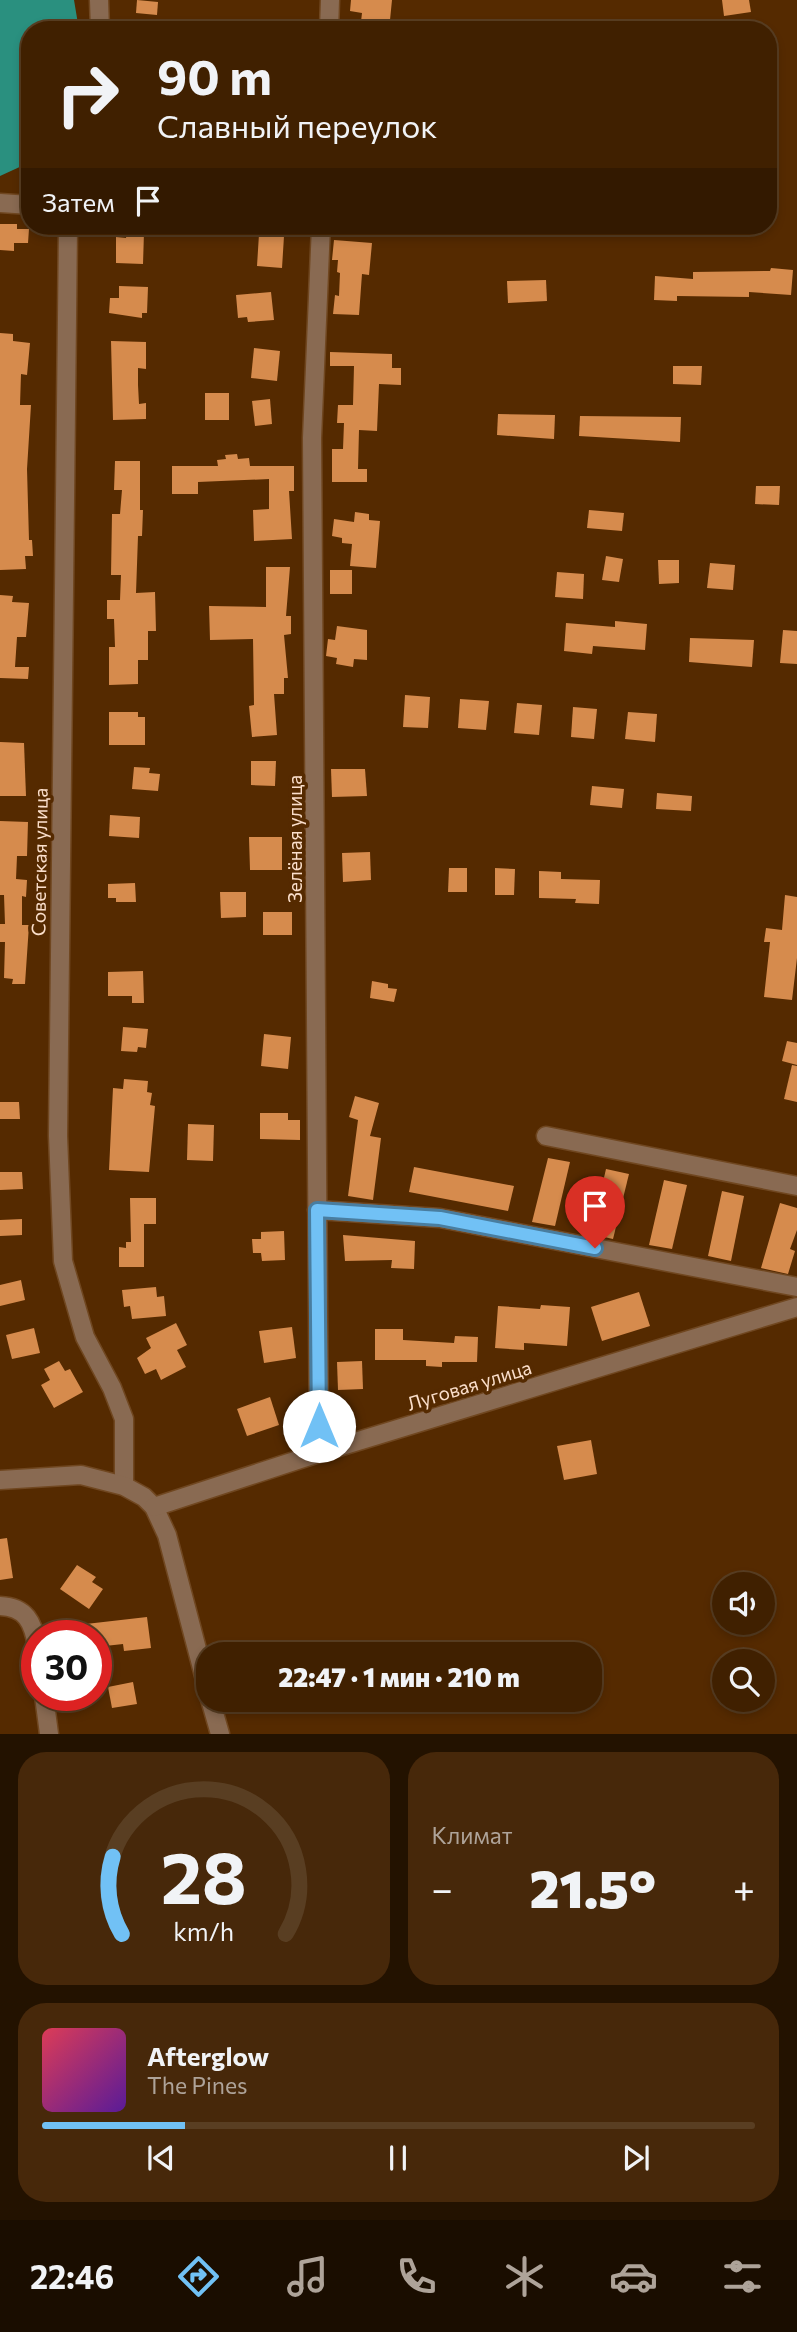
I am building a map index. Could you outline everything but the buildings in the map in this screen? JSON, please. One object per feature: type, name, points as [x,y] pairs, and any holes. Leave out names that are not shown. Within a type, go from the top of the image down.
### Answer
[{"type":"street","points":[[99,0],[100,21]]},
{"type":"street","points":[[329,21],[330,0]]},
{"type":"street","points":[[0,203],[21,204]]},
{"type":"street","name":"Советская улица","points":[[68,235],[58,1136],[63,1261],[85,1337],[113,1388],[124,1419],[124,1486]]},
{"type":"street","name":"Зелёная улица","points":[[319,1453],[312,438],[321,235]]},
{"type":"street","points":[[546,1136],[797,1186]]},
{"type":"street","points":[[317,1210],[440,1218],[797,1287]]},
{"type":"street","name":"Луговая улица","points":[[154,1507],[319,1453],[797,1307]]},
{"type":"street","points":[[0,1480],[81,1475],[124,1486],[144,1497],[154,1507],[167,1535],[196,1645]]},
{"type":"street","points":[[0,1606],[15,1606],[30,1620]]},
{"type":"street","points":[[46,1711],[49,1734]]},
{"type":"street","points":[[214,1712],[219,1734]]},
{"type":"water","points":[[0,0],[74,0],[78,21],[21,21],[21,166],[0,176]]},
{"type":"route","points":[[319,1426],[317,1210],[440,1218],[595,1248]]}]
